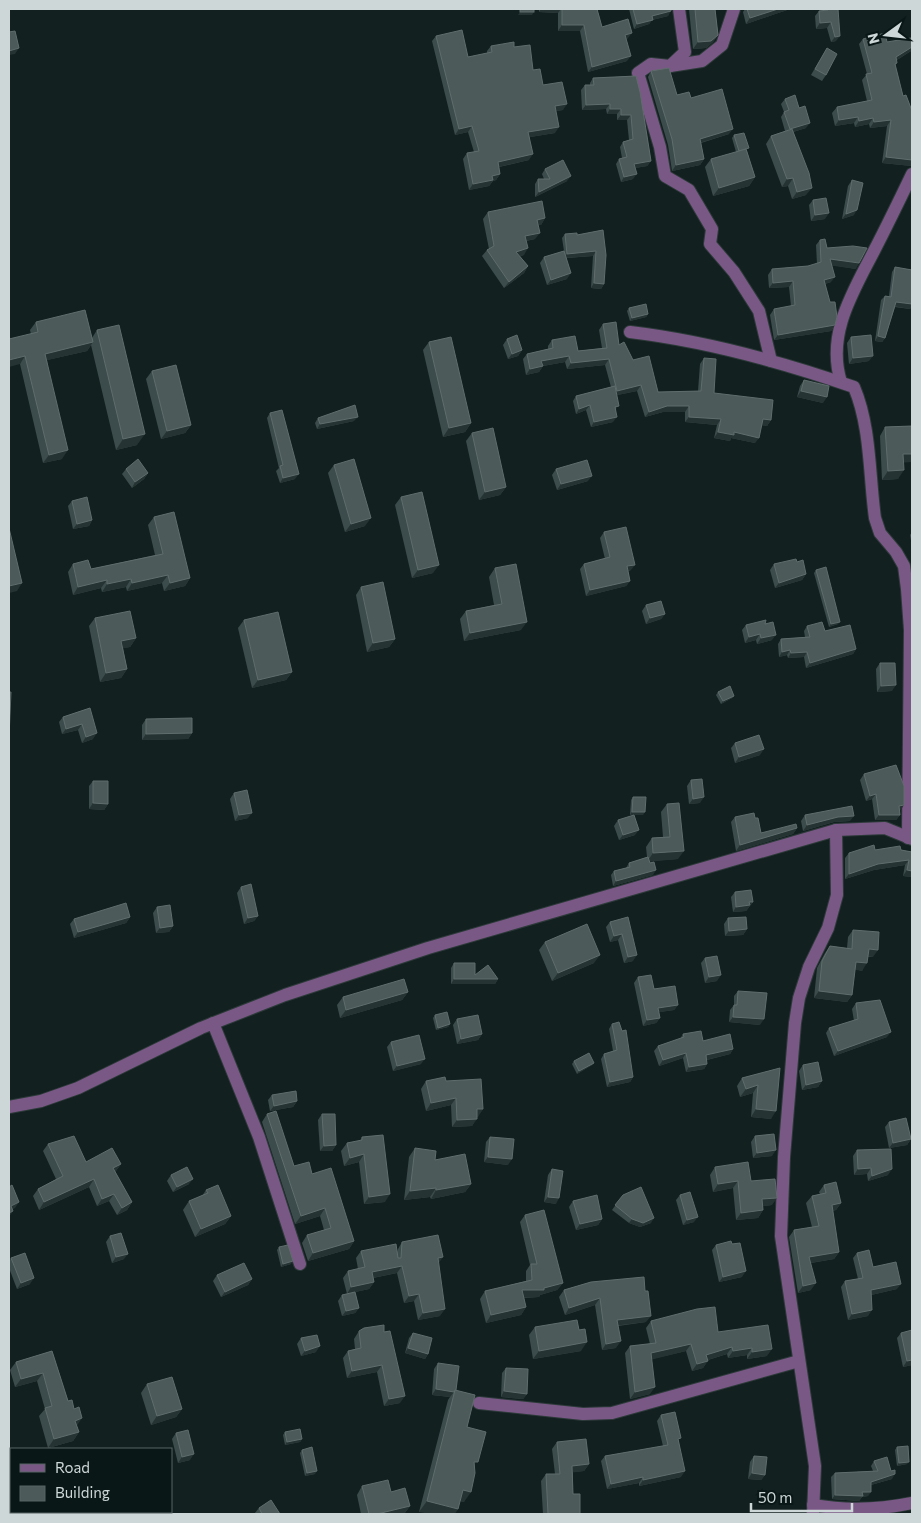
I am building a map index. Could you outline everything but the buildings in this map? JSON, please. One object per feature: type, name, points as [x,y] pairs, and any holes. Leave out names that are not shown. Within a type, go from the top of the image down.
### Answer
[{"type":"street","points":[[670,66],[685,52],[679,22],[679,9]]},
{"type":"street","points":[[734,9],[722,45],[702,61],[670,66],[651,64],[638,73],[660,146],[665,176],[689,190],[712,229],[710,244],[734,272],[759,311],[771,361]]},
{"type":"street","points":[[841,382],[836,360],[836,344],[845,307],[912,174]]},
{"type":"street","points":[[9,1107],[41,1101],[78,1088],[120,1066],[213,1023],[285,995],[428,948],[836,830],[885,828],[910,839],[910,630],[904,566],[896,552],[880,533],[876,518],[860,402],[854,387],[771,361],[684,341],[630,332]]},
{"type":"street","points":[[836,830],[837,895],[828,928],[809,967],[799,998],[795,1022],[784,1157],[782,1236],[815,1466],[813,1509],[852,1510],[889,1508],[912,1503]]},
{"type":"street","points":[[213,1023],[259,1137],[300,1264]]},
{"type":"street","points":[[479,1403],[582,1414],[612,1413],[799,1361]]}]
